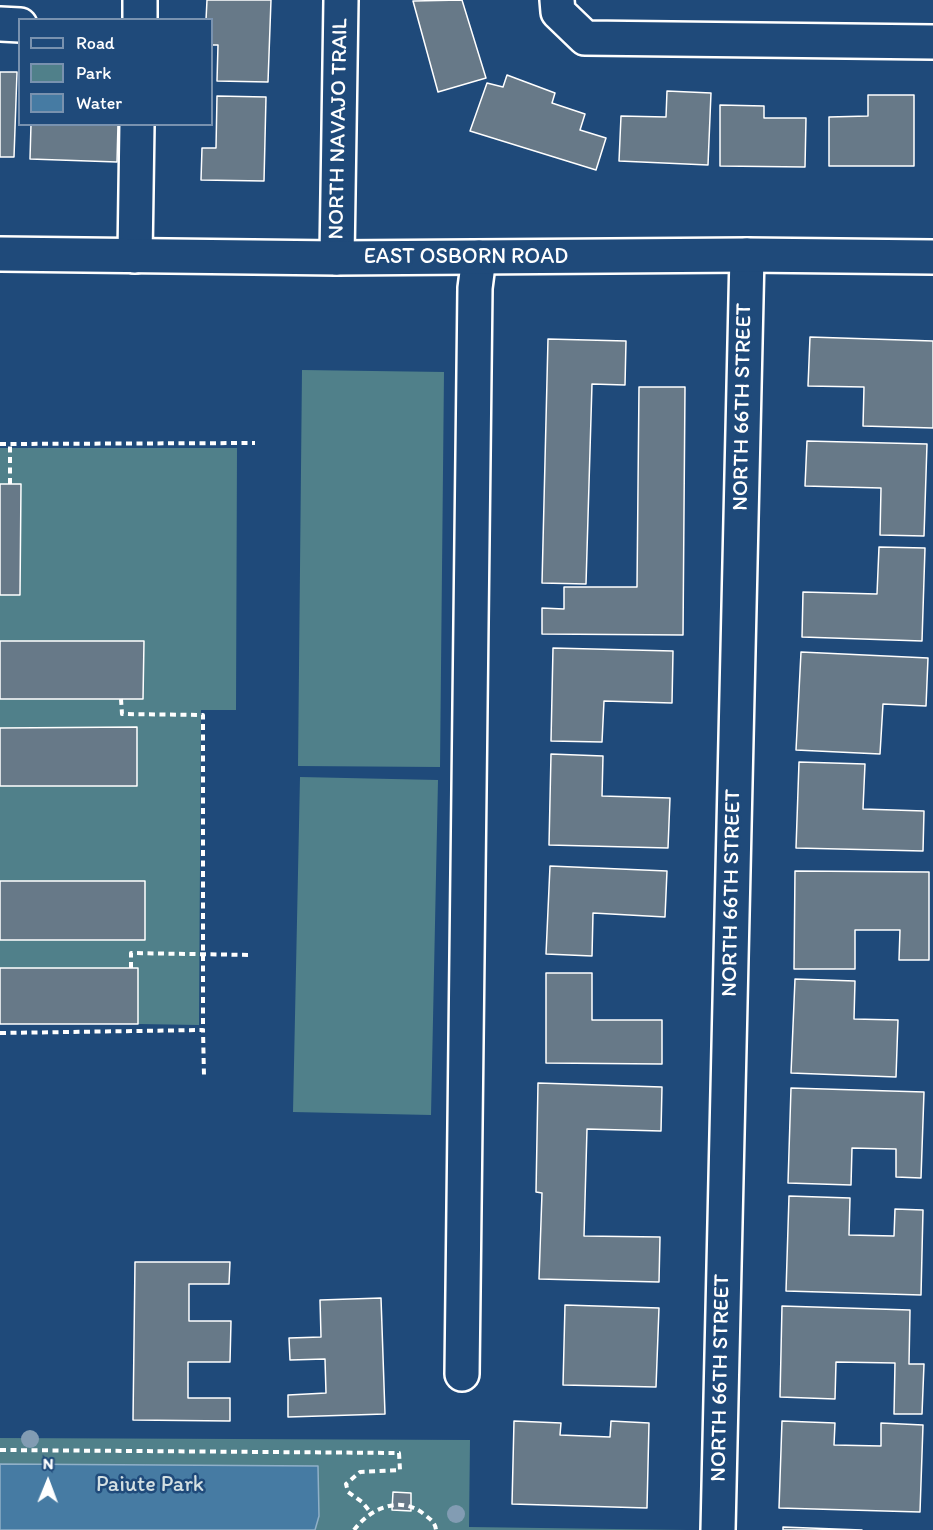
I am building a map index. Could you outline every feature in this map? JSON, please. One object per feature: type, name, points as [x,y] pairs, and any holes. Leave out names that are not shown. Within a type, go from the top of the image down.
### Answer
[{"type":"street","points":[[140,0],[140,18]]},
{"type":"street","name":"NORTH NAVAJO TRAIL","points":[[337,258],[341,0]]},
{"type":"street","points":[[556,0],[558,12],[585,38],[933,42]]},
{"type":"street","points":[[0,24],[18,25]]},
{"type":"street","points":[[135,256],[137,126]]},
{"type":"street","name":"EAST OSBORN ROAD","points":[[0,254],[337,258],[747,255],[933,257]]},
{"type":"street","name":"NORTH 66TH STREET","points":[[718,1530],[747,255]]},
{"type":"street","points":[[462,1374],[475,288],[478,257]]},
{"type":"path","points":[[0,444],[255,443]]},
{"type":"path","points":[[10,444],[10,484]]},
{"type":"path","points":[[121,699],[122,714],[203,715],[204,1076]]},
{"type":"path","points":[[131,968],[131,953],[250,955]]},
{"type":"path","points":[[0,1033],[203,1030]]},
{"type":"path","points":[[0,1450],[399,1454],[400,1470],[360,1472],[346,1484],[348,1492],[362,1502],[372,1514]]},
{"type":"path","points":[[355,1529],[363,1519],[397,1503],[418,1509],[435,1523],[436,1530]]},
{"type":"green space","points":[[302,370],[444,372],[440,767],[298,766]]},
{"type":"green space","points":[[0,448],[237,448],[236,710],[201,710],[199,1025],[138,1024],[138,968],[0,968],[0,786],[137,786],[137,727],[0,728],[0,699],[143,699],[143,641],[0,641],[0,595],[20,594],[21,485],[0,484]]},
{"type":"green space","points":[[300,777],[438,780],[431,1115],[293,1112]]},
{"type":"green space","name":"Paiute Park","points":[[0,1438],[470,1440],[469,1527],[687,1530],[0,1530]]},
{"type":"water","points":[[0,1464],[318,1466],[319,1516],[315,1530],[0,1530]]},
{"type":"building","points":[[207,0],[271,0],[268,82],[217,81],[218,45],[213,45],[213,18],[206,18]]},
{"type":"building","points":[[462,0],[486,78],[438,92],[413,1]]},
{"type":"building","points":[[0,72],[17,72],[14,157],[0,157]]},
{"type":"building","points":[[507,75],[555,93],[552,103],[585,114],[580,130],[606,138],[596,170],[470,131],[487,83],[503,87]]},
{"type":"building","points":[[667,91],[711,93],[708,165],[619,161],[621,116],[666,117]]},
{"type":"building","points":[[868,95],[914,95],[914,166],[829,166],[829,117],[868,116]]},
{"type":"building","points":[[217,96],[266,97],[264,181],[201,180],[202,148],[216,148]]},
{"type":"building","points":[[720,105],[764,106],[764,118],[806,118],[805,167],[720,166]]},
{"type":"building","points":[[31,126],[118,126],[117,162],[30,159]]},
{"type":"building","points":[[810,337],[933,341],[933,428],[863,426],[864,387],[808,386]]},
{"type":"building","points":[[548,339],[626,341],[625,385],[592,384],[586,584],[542,583]]},
{"type":"building","points":[[639,387],[685,387],[683,635],[542,634],[542,608],[564,609],[564,587],[637,587]]},
{"type":"building","points":[[807,441],[927,444],[924,536],[880,535],[881,488],[805,486]]},
{"type":"building","points":[[0,484],[21,484],[20,595],[0,595]]},
{"type":"building","points":[[879,547],[925,548],[922,641],[802,637],[803,592],[877,594]]},
{"type":"building","points":[[0,641],[144,641],[143,699],[0,699]]},
{"type":"building","points":[[553,648],[673,651],[672,703],[604,701],[602,742],[551,741]]},
{"type":"building","points":[[801,652],[928,658],[926,706],[883,704],[880,754],[796,750]]},
{"type":"building","points":[[137,727],[137,786],[0,786],[0,728]]},
{"type":"building","points":[[551,754],[603,756],[602,796],[670,798],[668,848],[549,845]]},
{"type":"building","points":[[799,762],[865,764],[863,809],[924,811],[923,851],[796,848]]},
{"type":"building","points":[[550,866],[667,871],[665,917],[593,913],[592,956],[546,954]]},
{"type":"building","points":[[795,871],[929,872],[929,960],[899,960],[900,930],[855,930],[855,969],[794,969]]},
{"type":"building","points":[[0,881],[145,881],[145,940],[0,940]]},
{"type":"building","points":[[0,968],[138,968],[138,1024],[0,1024]]},
{"type":"building","points":[[546,973],[592,973],[592,1020],[662,1020],[662,1064],[546,1063]]},
{"type":"building","points":[[795,979],[855,981],[854,1019],[898,1020],[896,1077],[791,1073]]},
{"type":"building","points":[[538,1083],[662,1087],[661,1131],[587,1129],[584,1236],[660,1237],[659,1282],[539,1279],[542,1193],[536,1192]]},
{"type":"building","points":[[791,1088],[924,1092],[921,1178],[896,1177],[896,1149],[852,1148],[851,1185],[788,1183]]},
{"type":"building","points":[[789,1196],[850,1198],[849,1235],[894,1236],[895,1209],[923,1210],[921,1295],[786,1291]]},
{"type":"building","points":[[135,1262],[230,1262],[229,1284],[189,1284],[189,1321],[231,1321],[230,1362],[188,1362],[188,1398],[230,1398],[230,1421],[133,1420]]},
{"type":"building","points":[[381,1298],[385,1414],[288,1417],[288,1395],[326,1393],[325,1359],[290,1360],[289,1338],[321,1337],[320,1300]]},
{"type":"building","points":[[565,1305],[659,1308],[656,1387],[563,1385]]},
{"type":"building","points":[[782,1306],[910,1310],[909,1364],[924,1364],[922,1414],[894,1414],[895,1363],[836,1362],[835,1399],[780,1397]]},
{"type":"building","points":[[514,1421],[561,1423],[560,1435],[610,1437],[611,1421],[649,1423],[647,1508],[512,1504]]},
{"type":"building","points":[[782,1421],[835,1423],[834,1445],[881,1446],[881,1423],[923,1425],[920,1512],[779,1508]]},
{"type":"building","points":[[393,1492],[411,1493],[411,1511],[392,1510]]},
{"type":"building","points":[[783,1527],[862,1530],[783,1530]]}]
